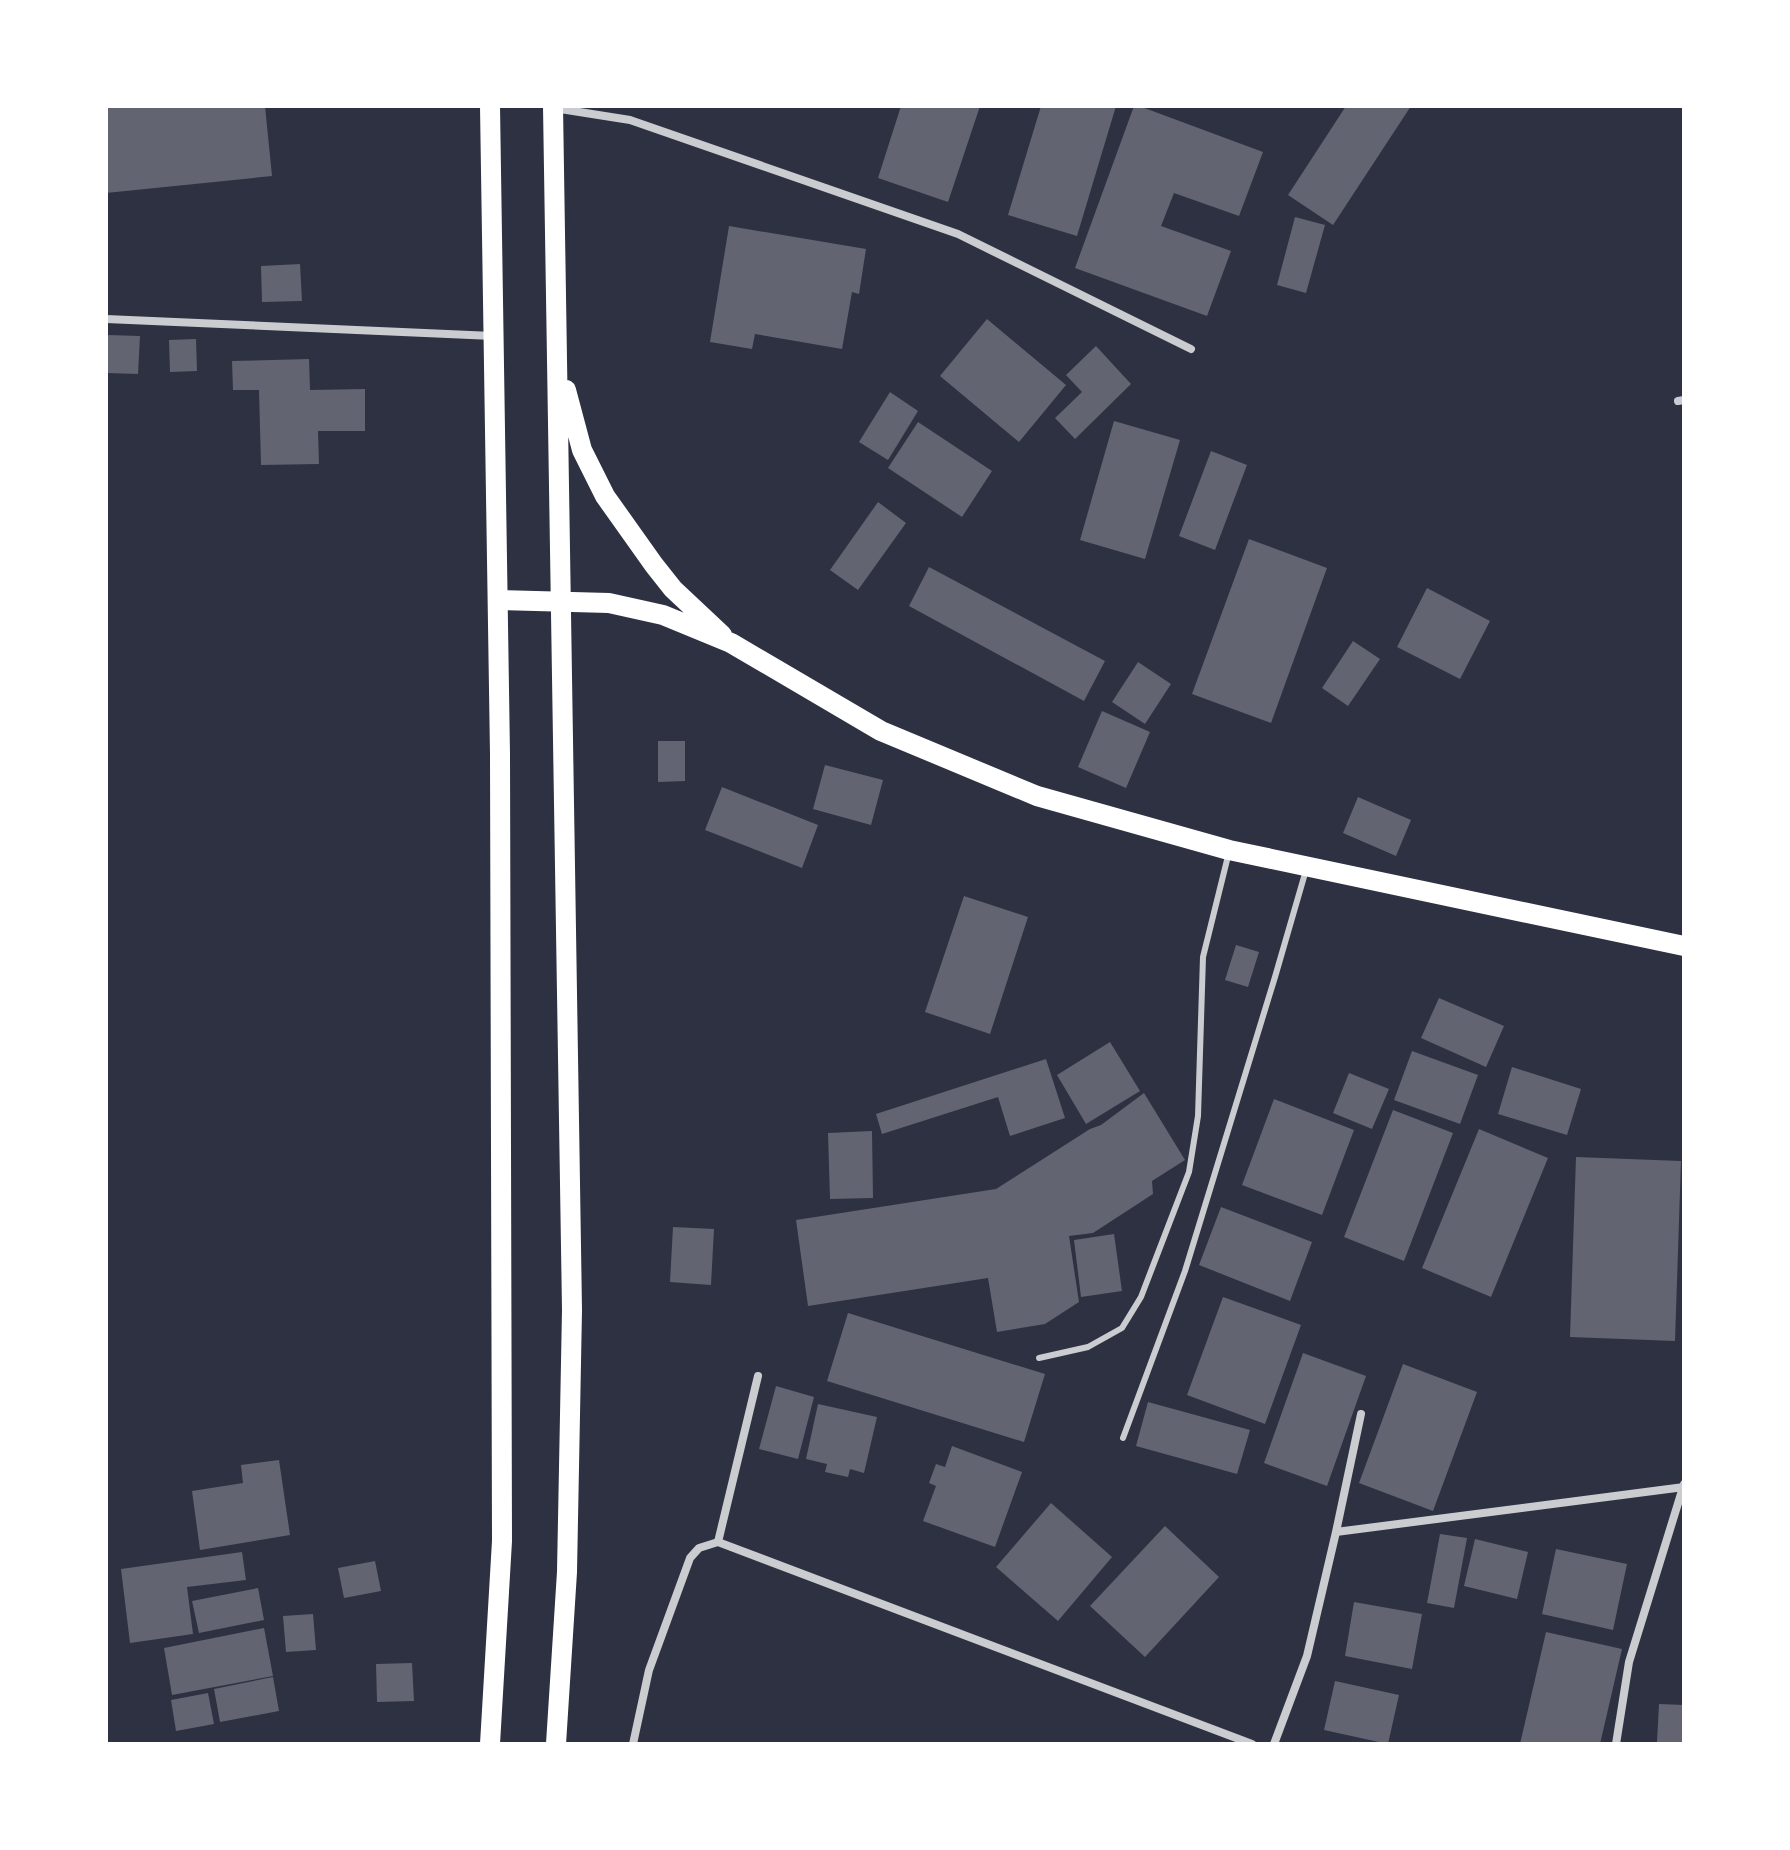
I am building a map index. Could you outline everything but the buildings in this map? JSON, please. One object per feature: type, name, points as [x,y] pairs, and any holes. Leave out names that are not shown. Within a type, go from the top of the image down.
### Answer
[{"type":"main road","points":[[490,106],[500,769],[502,1541],[490,1744]]},
{"type":"main road","points":[[553,107],[572,1310],[567,1572],[556,1744]]},
{"type":"main road","points":[[558,359],[582,450],[605,496],[673,589],[731,643]]},
{"type":"main road","points":[[498,600],[609,603],[663,615],[731,643],[881,731],[1037,796],[1229,850],[1684,946]]},
{"type":"street","points":[[553,107],[630,120],[958,234],[1191,349]]},
{"type":"street","points":[[106,319],[493,336]]},
{"type":"street","points":[[718,1542],[758,1376]]},
{"type":"street","points":[[1274,1744],[1307,1656],[1361,1414]]},
{"type":"street","points":[[1336,1532],[1684,1486],[1629,1662],[1616,1744]]},
{"type":"street","points":[[633,1744],[649,1670],[690,1558],[699,1548],[718,1542],[1252,1744]]},
{"type":"lane","points":[[1039,1358],[1088,1347],[1122,1328],[1141,1297],[1189,1172],[1198,1116],[1203,957],[1229,850]]},
{"type":"lane","points":[[1123,1438],[1185,1271],[1307,866]]}]
